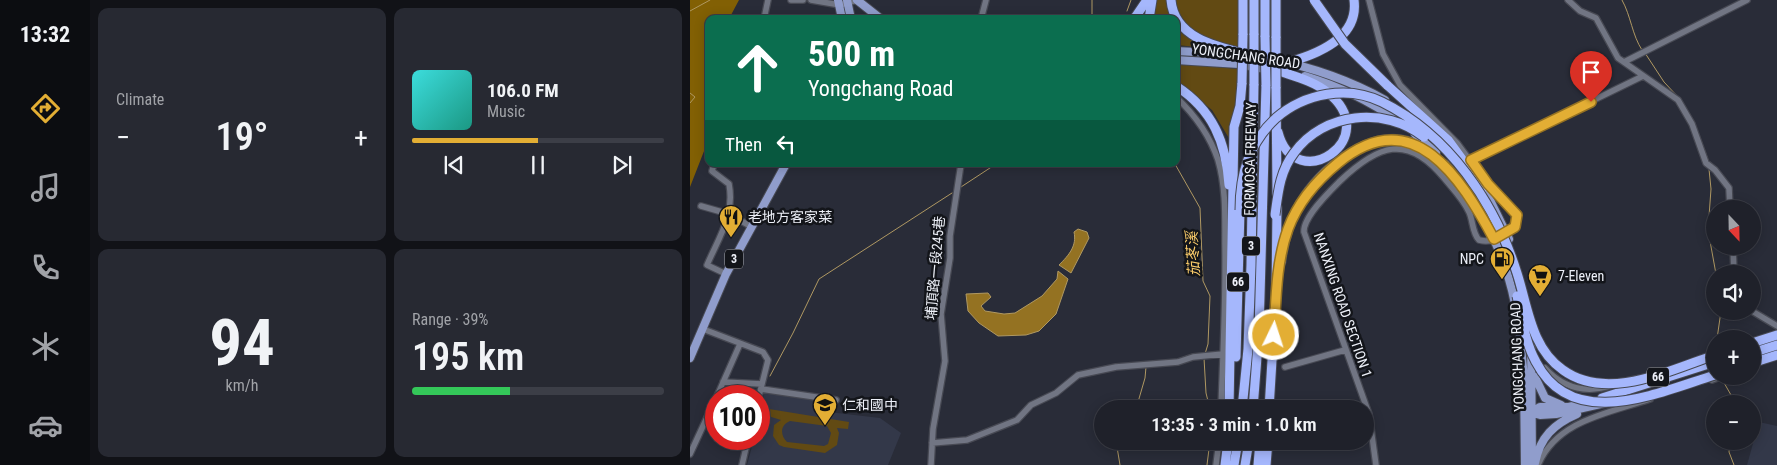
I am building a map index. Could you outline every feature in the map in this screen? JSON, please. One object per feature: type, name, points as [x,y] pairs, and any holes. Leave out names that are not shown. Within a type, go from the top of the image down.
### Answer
[{"type":"highway","points":[[1137,15],[1147,0]]},
{"type":"highway","points":[[1150,15],[1152,0]]},
{"type":"highway","points":[[1171,0],[1176,15]]},
{"type":"highway","points":[[1230,400],[1234,127],[1240,106],[1242,83],[1243,0]]},
{"type":"highway","name":"FORMOSA FREEWAY","points":[[1243,400],[1248,349],[1251,265],[1254,0]]},
{"type":"highway","name":"FORMOSA FREEWAY","points":[[1254,400],[1259,331],[1266,85],[1265,0]]},
{"type":"highway","points":[[1270,400],[1276,296],[1277,0]]},
{"type":"highway","points":[[1314,0],[1345,44],[1448,140],[1483,188]]},
{"type":"highway","points":[[1289,62],[1324,49],[1342,34],[1354,13],[1354,0]]},
{"type":"highway","points":[[1180,22],[1196,37],[1221,48],[1247,54]]},
{"type":"highway","points":[[1276,112],[1282,143],[1286,150],[1298,159],[1316,162],[1334,154],[1343,141],[1347,124],[1346,115],[1336,100],[1315,85],[1282,72]]},
{"type":"highway","points":[[1180,89],[1188,94],[1209,117],[1223,144],[1233,223]]},
{"type":"highway","name":"66","points":[[1231,400],[1236,354],[1240,192],[1248,155],[1270,124],[1293,106],[1320,95],[1344,92],[1371,96],[1404,115],[1438,143],[1462,168],[1479,191],[1504,240],[1518,274],[1533,330],[1541,346],[1564,371],[1590,382],[1614,384],[1655,375],[1706,358]]},
{"type":"highway","name":"66","points":[[1264,400],[1275,215],[1279,183],[1293,153],[1316,131],[1347,119],[1362,117],[1391,120],[1417,132],[1458,170],[1474,194],[1500,241],[1508,260],[1526,337],[1534,359],[1557,387],[1568,394],[1593,402],[1617,403],[1706,376]]},
{"type":"highway","points":[[1276,296],[1282,253],[1288,230],[1300,204],[1320,179],[1342,160],[1364,147],[1383,140],[1406,140],[1423,148],[1448,168]]},
{"type":"highway","points":[[1761,341],[1777,335]]},
{"type":"highway","points":[[1761,343],[1777,341]]},
{"type":"highway","points":[[1761,350],[1777,345]]},
{"type":"highway","points":[[1761,358],[1777,353]]},
{"type":"highway","points":[[1602,398],[1706,365]]},
{"type":"highway","points":[[1624,397],[1706,369]]},
{"type":"highway","points":[[1225,465],[1227,450]]},
{"type":"highway","points":[[1234,465],[1236,450]]},
{"type":"highway","points":[[1245,465],[1247,450]]},
{"type":"highway","points":[[1258,465],[1259,450]]},
{"type":"highway","points":[[1266,465],[1267,450]]},
{"type":"main road","points":[[857,0],[876,15]]},
{"type":"main road","points":[[842,15],[843,2]]},
{"type":"main road","points":[[843,2],[849,15]]},
{"type":"main road","name":"YONGCHANG ROAD","points":[[1180,51],[1247,54],[1289,62],[1347,80],[1407,112],[1456,155],[1483,188],[1506,233],[1529,299],[1532,369],[1525,465]]},
{"type":"main road","name":"YONGCHANG ROAD","points":[[1180,60],[1239,64],[1324,82],[1374,105],[1411,130],[1448,168],[1470,196],[1494,239],[1506,269],[1516,307],[1523,354],[1535,465]]},
{"type":"main road","name":"3","points":[[690,358],[726,274],[784,167]]},
{"type":"main road","name":"66","points":[[1576,405],[1602,398],[1706,358]]},
{"type":"main road","points":[[1532,369],[1538,387],[1545,398],[1562,405],[1576,405]]},
{"type":"main road","name":"66","points":[[1590,408],[1706,376]]},
{"type":"main road","points":[[1663,388],[1681,390]]},
{"type":"main road","points":[[1528,412],[1540,407],[1576,405]]},
{"type":"main road","points":[[1528,412],[1540,415],[1556,414],[1590,408]]},
{"type":"main road","points":[[1535,465],[1542,441],[1554,426],[1590,408]]},
{"type":"street","points":[[765,15],[768,0]]},
{"type":"street","points":[[792,0],[803,0]]},
{"type":"street","points":[[811,0],[843,2],[857,0]]},
{"type":"street","points":[[982,15],[986,0]]},
{"type":"street","points":[[1369,0],[1384,54],[1396,80],[1413,100],[1457,143],[1488,184],[1517,215],[1515,227],[1494,239]]},
{"type":"street","points":[[1568,0],[1580,11],[1596,18],[1618,58],[1678,100],[1692,124],[1708,165],[1729,188],[1730,200]]},
{"type":"street","points":[[1624,62],[1747,0]]},
{"type":"street","points":[[1471,160],[1643,76]]},
{"type":"street","points":[[1180,101],[1207,134],[1222,176],[1226,238],[1221,400]]},
{"type":"street","name":"NANXING ROAD SECTION 1","points":[[1376,465],[1369,414],[1303,227],[1330,191],[1364,161],[1389,148],[1407,149],[1421,156],[1433,166],[1459,196],[1470,213],[1476,237],[1486,241],[1494,239]]},
{"type":"street","points":[[713,167],[712,171],[727,181],[730,193],[729,214],[707,265],[726,274]]},
{"type":"street","name":"埔頂路一段245巷","points":[[931,465],[932,443],[944,361],[941,314],[950,258],[950,236],[962,167]]},
{"type":"street","points":[[701,206],[729,214],[752,227]]},
{"type":"street","points":[[1761,316],[1777,326]]},
{"type":"street","points":[[703,329],[766,355],[768,360],[762,385]]},
{"type":"street","points":[[722,385],[740,344]]},
{"type":"street","points":[[1532,346],[1546,369],[1559,382],[1573,388],[1588,390],[1604,388],[1706,358]]},
{"type":"street","points":[[1285,367],[1345,350]]},
{"type":"street","points":[[932,443],[967,440],[1017,420],[1031,405],[1056,393],[1078,375],[1116,367],[1178,362],[1200,356],[1223,354]]},
{"type":"street","points":[[1761,364],[1777,359]]},
{"type":"street","points":[[723,382],[746,385]]},
{"type":"street","points":[[1535,465],[1552,442],[1574,425],[1706,382]]},
{"type":"street","points":[[770,389],[836,400]]},
{"type":"street","points":[[690,454],[705,422]]},
{"type":"street","points":[[742,465],[745,450]]},
{"type":"street","points":[[1216,465],[1218,450]]},
{"type":"shaded area","points":[[690,0],[739,0],[731,15],[705,15],[705,149],[690,187]]},
{"type":"shaded area","points":[[1155,0],[1168,0],[1173,15],[1153,15]]},
{"type":"shaded area","points":[[1175,0],[1240,0],[1239,48],[1218,43],[1199,34],[1183,20]]},
{"type":"shaded area","points":[[1180,26],[1207,46],[1207,48],[1180,45]]},
{"type":"shaded area","points":[[1180,63],[1238,69],[1238,101],[1231,121],[1230,140],[1212,110],[1180,84]]},
{"type":"shaded area","points":[[1078,229],[1087,232],[1089,238],[1071,273],[1059,265],[1071,250],[1075,237],[1074,232]]},
{"type":"shaded area","points":[[1058,271],[1068,279],[1056,314],[1039,331],[1026,335],[998,336],[979,323],[968,311],[966,294],[988,293],[991,297],[981,306],[985,311],[1004,314],[1015,313],[1042,296],[1057,279]]},
{"type":"shaded area","name":"仁和國中","points":[[770,391],[821,399],[820,411],[880,418],[901,433],[888,465],[747,465],[751,450],[770,450]]},
{"type":"shaded area","points":[[770,409],[849,422],[848,429],[837,428],[839,433],[837,445],[825,453],[779,445],[773,436],[774,425],[781,420],[770,417]],"holes":[[[790,421],[827,426],[831,433],[828,444],[824,446],[787,442],[782,430],[784,425]]]},
{"type":"shaded area","points":[[1761,422],[1777,426],[1777,465],[1747,465],[1751,450],[1761,450]]},
{"type":"waterway","points":[[690,11],[710,0]]},
{"type":"waterway","points":[[1092,0],[1092,15]]},
{"type":"waterway","name":"茄苳溪","points":[[1127,11],[1131,0]]},
{"type":"waterway","points":[[1622,0],[1642,50]]},
{"type":"waterway","points":[[1645,53],[1664,82],[1678,97]]},
{"type":"waterway","points":[[690,93],[695,97],[690,103]]},
{"type":"waterway","points":[[1700,138],[1708,160]]},
{"type":"waterway","points":[[961,187],[991,167]]},
{"type":"waterway","name":"茄苳溪","points":[[1177,167],[1200,208],[1203,281],[1210,296],[1208,344],[1205,354]]},
{"type":"waterway","points":[[1709,169],[1711,189],[1708,230],[1714,265]]},
{"type":"waterway","points":[[770,376],[819,279],[952,193]]},
{"type":"waterway","points":[[1718,330],[1720,320]]},
{"type":"waterway","name":"茄苳溪","points":[[1204,358],[1208,400]]},
{"type":"waterway","points":[[1139,400],[1146,367]]},
{"type":"waterway","points":[[1725,385],[1731,395]]},
{"type":"waterway","points":[[1118,450],[1120,465]]},
{"type":"waterway","name":"茄苳溪","points":[[1207,465],[1209,450]]},
{"type":"waterway","points":[[1729,450],[1734,465]]},
{"type":"place","name":"老地方客家菜","points":[[731,238]]},
{"type":"place","name":"NPC","points":[[1502,280]]},
{"type":"place","name":"7-Eleven","points":[[1540,297]]},
{"type":"place","name":"仁和國中","points":[[825,426]]},
{"type":"route","points":[[1274,335],[1276,296],[1282,253],[1288,230],[1300,204],[1311,188],[1342,160],[1355,151],[1383,140],[1406,140],[1414,143],[1448,168],[1470,196],[1494,239],[1515,227],[1518,219],[1517,215],[1492,189],[1471,160],[1591,102]]}]
